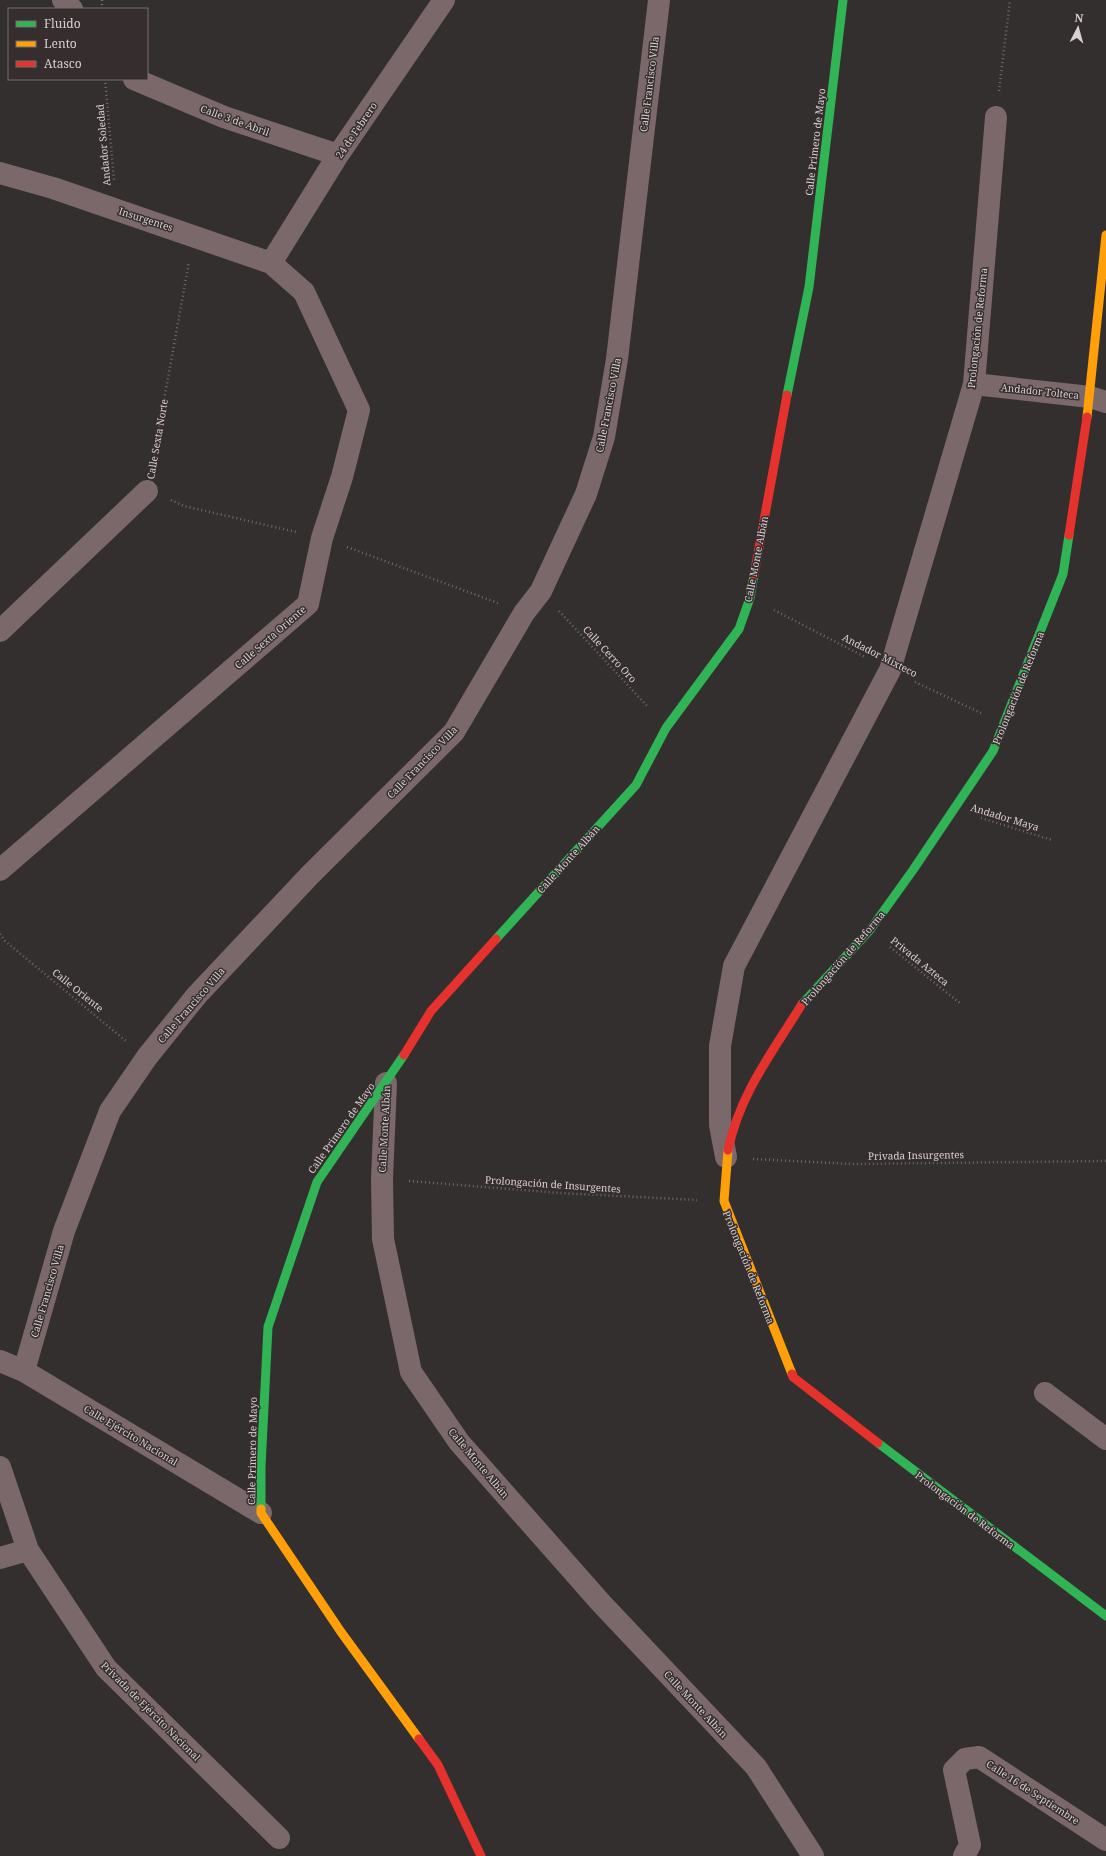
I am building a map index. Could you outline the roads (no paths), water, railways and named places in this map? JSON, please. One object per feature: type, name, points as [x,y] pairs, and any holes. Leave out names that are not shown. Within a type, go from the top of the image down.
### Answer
[{"type":"street","points":[[63,0],[71,8]]},
{"type":"street","name":"24 de Febrero","points":[[279,269],[338,155],[444,0]]},
{"type":"street","name":"Calle Francisco Villa","points":[[24,1371],[64,1231],[110,1111],[147,1057],[197,994],[310,875],[454,732],[524,613],[541,591],[586,494],[604,437],[617,359],[658,0]]},
{"type":"street","name":"Calle Primero de Mayo","points":[[809,287],[843,0]]},
{"type":"street","name":"Calle 3 de Abril","points":[[136,80],[224,117],[338,155]]},
{"type":"street","name":"Prolongación de Reforma","points":[[726,1157],[720,1125],[720,1046],[734,966],[890,670],[974,384],[996,117]]},
{"type":"street","name":"Insurgentes","points":[[0,173],[53,188],[194,235],[279,269]]},
{"type":"street","name":"Prolongación de Reforma","points":[[1106,235],[1098,400],[1063,574],[1004,724],[993,751],[870,930],[803,1003],[749,1088],[733,1126],[726,1157],[724,1201],[793,1377],[956,1504],[1106,1616]]},
{"type":"street","name":"Calle Sexta Oriente","points":[[0,870],[308,604],[322,538],[342,477],[359,410],[304,292],[279,269]]},
{"type":"street","name":"Calle Monte Albán","points":[[809,287],[770,482],[750,598],[739,629],[666,728],[636,784],[431,1011],[386,1083],[382,1178],[383,1239],[411,1372],[464,1448],[601,1603],[756,1767],[814,1856]]},
{"type":"street","name":"Andador Tolteca","points":[[974,384],[1098,400]]},
{"type":"street","name":"Calle Sexta Norte","points":[[0,631],[147,491]]},
{"type":"street","name":"Calle Primero de Mayo","points":[[386,1083],[317,1182],[268,1327],[260,1467],[262,1513],[341,1632],[438,1765],[481,1856]]},
{"type":"street","name":"Calle Ejército Nacional","points":[[0,1361],[24,1371],[262,1513]]},
{"type":"street","points":[[1045,1393],[1106,1439]]},
{"type":"street","name":"Privada de Ejército Nacional","points":[[0,1467],[28,1550],[106,1668],[279,1838]]},
{"type":"street","points":[[0,1558],[28,1550]]},
{"type":"street","name":"Calle 16 de Septiembre","points":[[964,1856],[970,1845],[954,1770],[966,1759],[979,1757],[1106,1840]]}]
